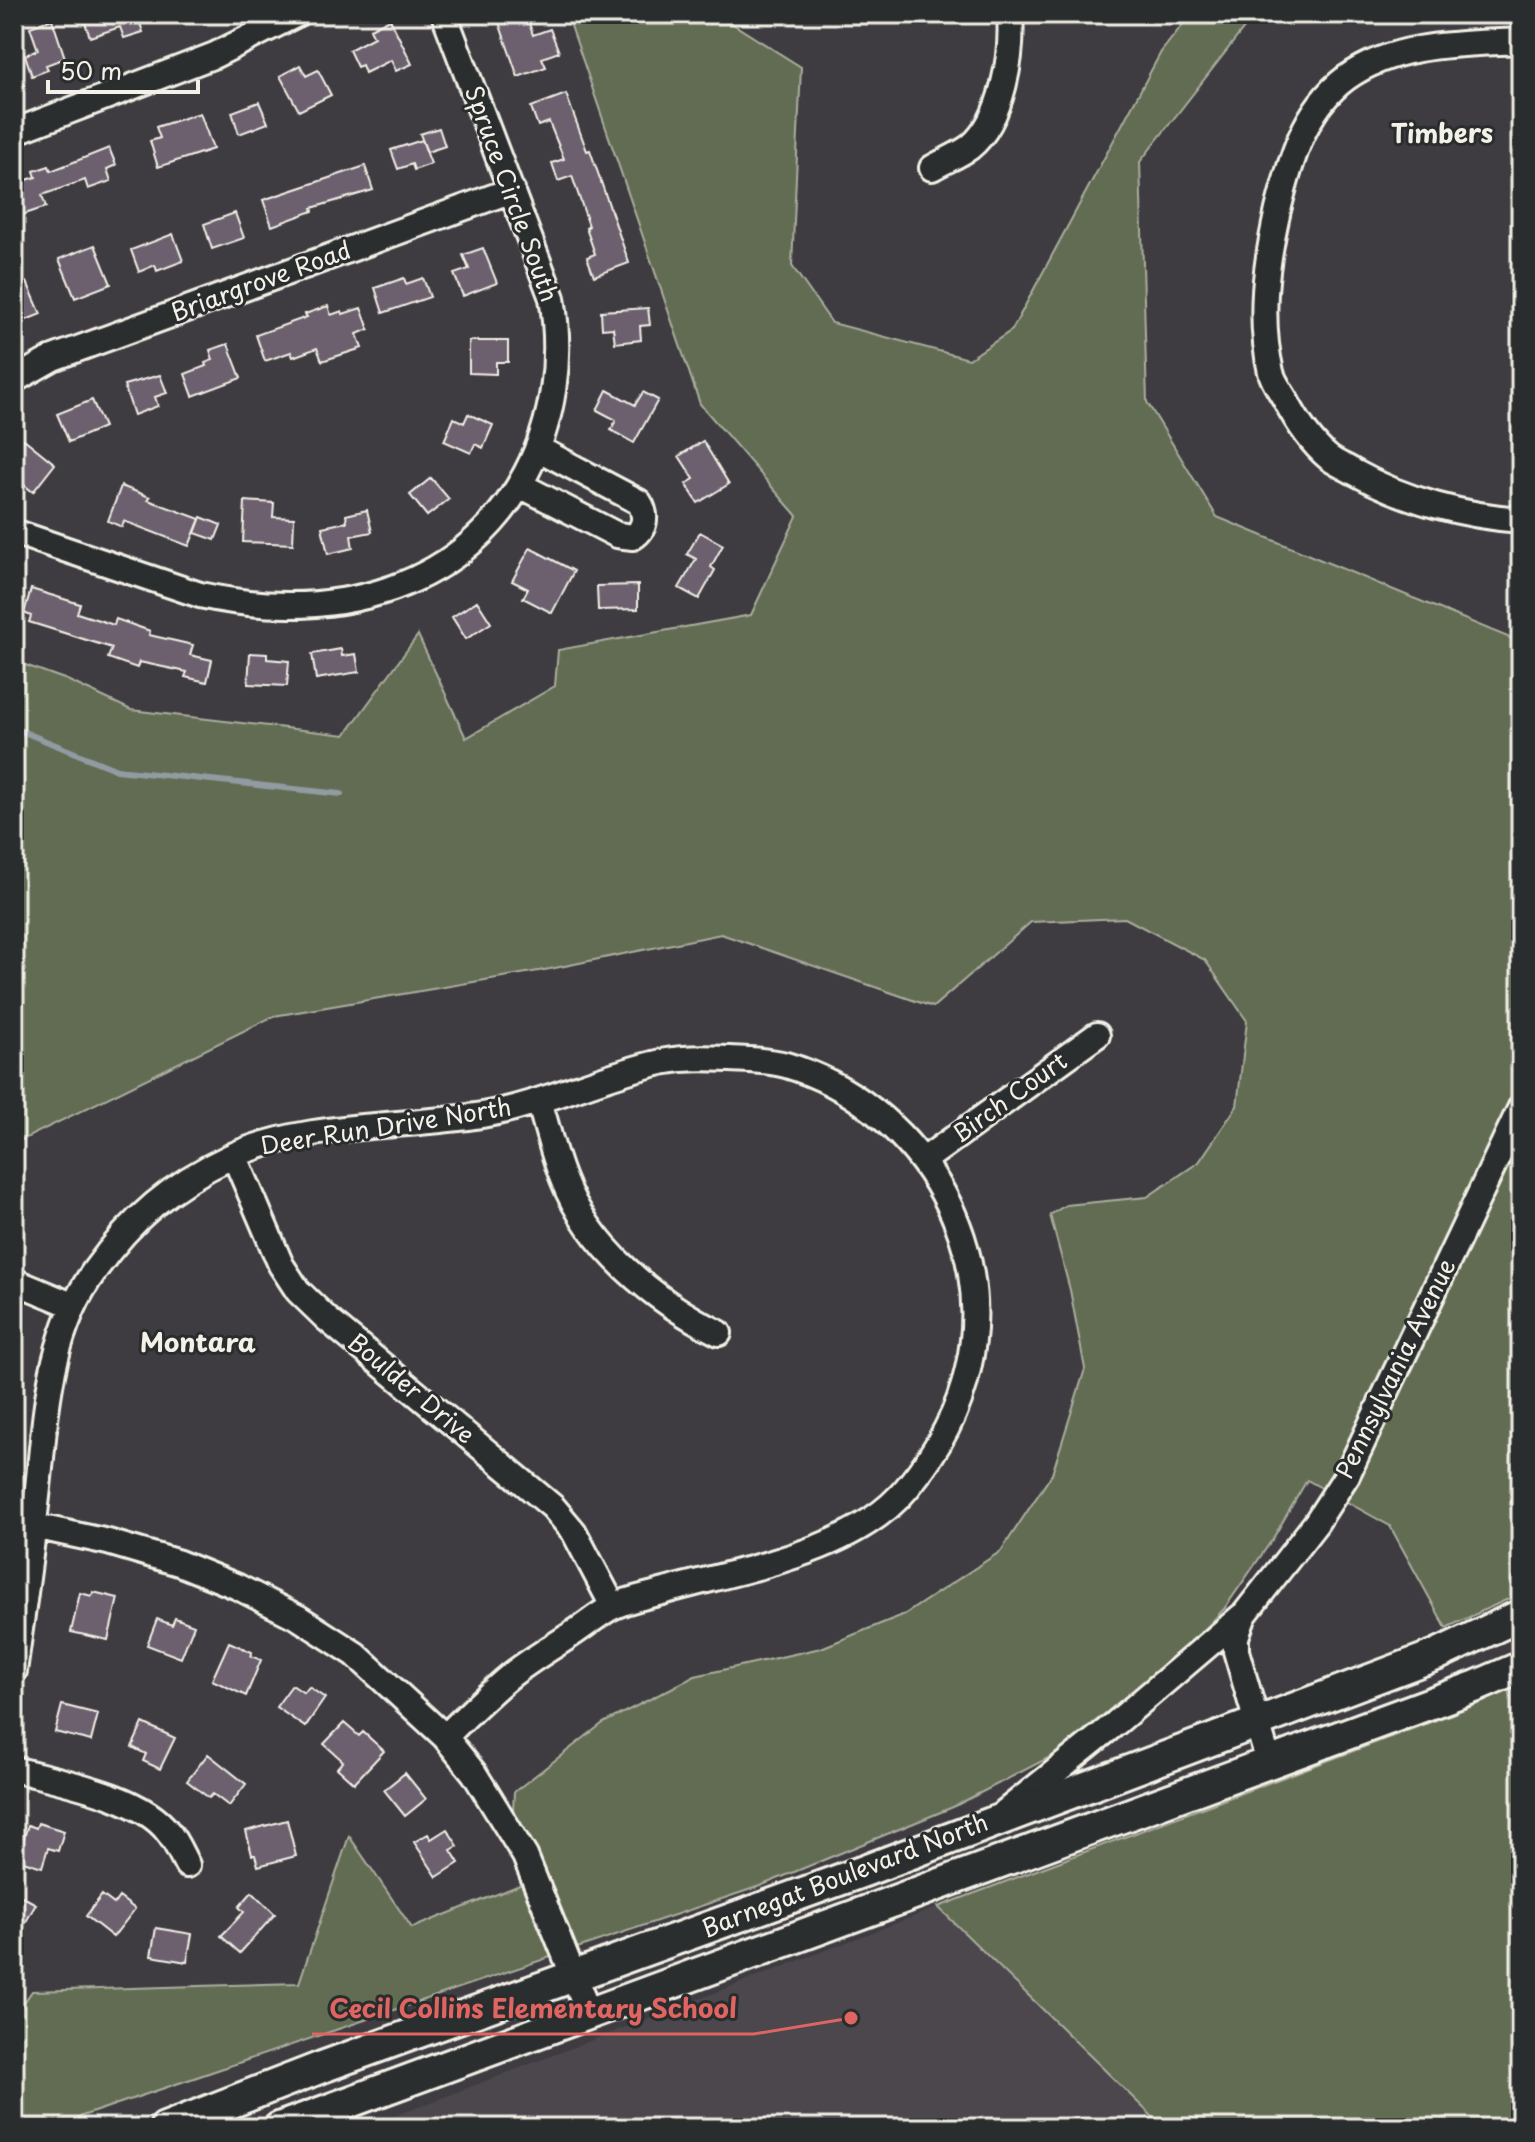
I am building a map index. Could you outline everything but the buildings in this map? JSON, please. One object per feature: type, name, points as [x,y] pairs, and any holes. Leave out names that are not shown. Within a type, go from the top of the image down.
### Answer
[{"type":"street","points":[[14,132],[215,55],[297,14]]},
{"type":"street","name":"Spruce Circle South","points":[[14,532],[200,595],[259,605],[292,606],[323,604],[374,594],[423,574],[477,537],[520,485],[539,449],[551,412],[558,339],[552,298],[444,14]]},
{"type":"street","points":[[932,168],[971,146],[989,122],[1009,62],[1010,14]]},
{"type":"street","points":[[1521,41],[1427,46],[1390,56],[1346,78],[1317,108],[1297,144],[1274,228],[1267,257],[1264,323],[1271,374],[1294,417],[1328,457],[1386,490],[1484,517],[1521,520]]},
{"type":"street","name":"Briargrove Road","points":[[14,380],[53,358],[512,190]]},
{"type":"street","points":[[520,485],[617,535],[633,537],[642,528],[645,514],[639,502],[539,449]]},
{"type":"street","name":"Birch Court","points":[[924,1160],[1097,1035]]},
{"type":"street","name":"Deer Run Drive North","points":[[14,1671],[24,1526],[56,1352],[72,1305],[95,1269],[153,1203],[183,1182],[234,1155],[278,1140],[482,1115],[539,1101],[656,1062],[703,1057],[783,1064],[827,1082],[862,1103],[895,1129],[924,1160],[946,1195],[963,1236],[974,1288],[975,1324],[969,1368],[944,1432],[907,1488],[882,1513],[828,1543],[613,1606],[514,1673],[445,1737]]},
{"type":"street","points":[[539,1101],[563,1180],[585,1223],[615,1258],[665,1301],[690,1319],[719,1333]]},
{"type":"street","name":"Pennsylvania Avenue","points":[[996,1819],[1244,1615],[1316,1523],[1347,1475],[1521,1107]]},
{"type":"street","name":"Boulder Drive","points":[[234,1155],[281,1265],[298,1291],[327,1319],[553,1507],[574,1532],[613,1606]]},
{"type":"street","points":[[14,1281],[72,1305]]},
{"type":"street","points":[[24,1526],[108,1542],[179,1563],[299,1618],[355,1654],[445,1737],[474,1773],[525,1856],[589,2014]]},
{"type":"street","name":"Pennsylvania Avenue","points":[[1244,1615],[1236,1637],[1236,1651],[1269,1763]]},
{"type":"street","name":"Barnegat Boulevard North","points":[[165,2128],[322,2067],[576,1977],[1436,1655],[1521,1615]]},
{"type":"street","name":"Barnegat Boulevard North","points":[[279,2128],[1477,1686],[1521,1667]]},
{"type":"street","points":[[14,1769],[122,1800],[145,1811],[167,1830],[187,1865]]},
{"type":"shaded area","points":[[938,1907],[1164,2128],[364,2128]]},
{"type":"green space","points":[[567,14],[717,14],[801,67],[792,266],[832,323],[969,359],[1012,330],[1161,52],[1191,14],[1255,14],[1140,162],[1147,402],[1217,517],[1510,638],[1521,634],[1521,1593],[1446,1628],[1390,1526],[1307,1480],[1272,1540],[1224,1609],[1116,1723],[953,1807],[760,1886],[82,2116],[62,2128],[14,2128],[14,2017],[32,1991],[299,1983],[349,1836],[412,1928],[535,1879],[512,1828],[514,1792],[603,1723],[695,1676],[821,1648],[905,1614],[1001,1551],[1052,1474],[1085,1369],[1070,1290],[1050,1215],[1066,1205],[1147,1197],[1199,1162],[1237,1106],[1247,1021],[1205,960],[1125,918],[1031,922],[933,1007],[721,934],[550,969],[274,1016],[14,1144],[14,661],[67,680],[131,710],[345,735],[418,635],[466,738],[555,686],[558,650],[751,615],[797,516],[700,404]]},
{"type":"green space","points":[[1521,1682],[1521,1823],[1511,1840],[1521,1865],[1521,2128],[1164,2128],[938,1907],[1452,1714]]},
{"type":"waterway","points":[[14,728],[117,770],[341,794]]},
{"type":"place","name":"Cecil Collins Elementary School","points":[[851,2018]]},
{"type":"district","name":"Timbers","points":[[1442,134]]},
{"type":"district","name":"Montara","points":[[198,1343]]}]
